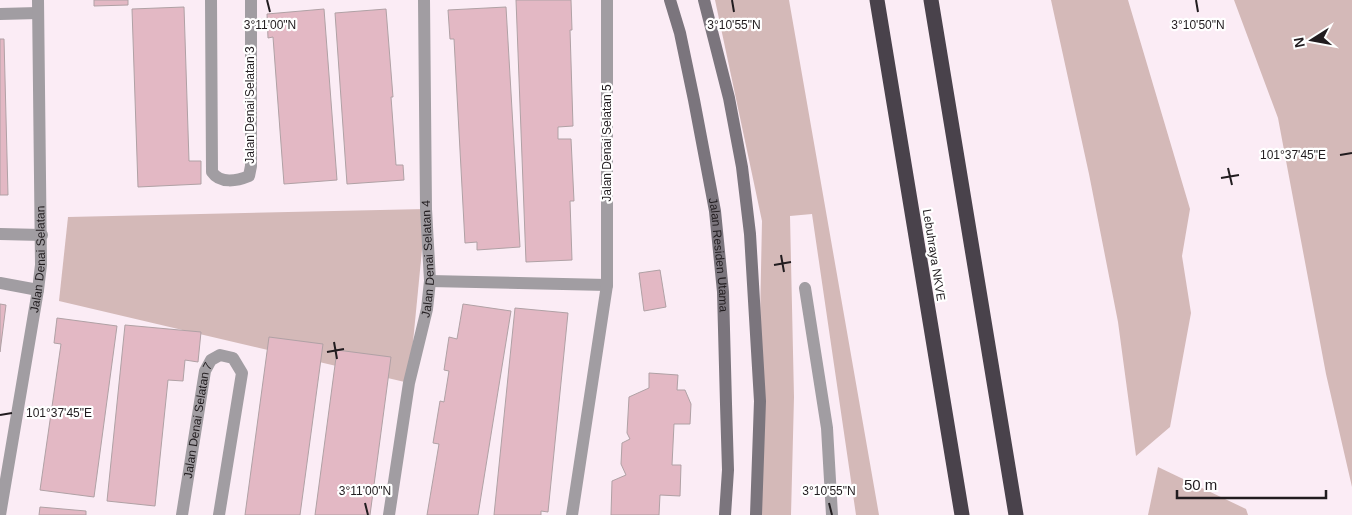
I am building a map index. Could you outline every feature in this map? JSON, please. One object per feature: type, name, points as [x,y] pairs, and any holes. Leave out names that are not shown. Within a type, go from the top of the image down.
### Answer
[{"type":"highway","name":"Lebuhraya NKVE","points":[[877,0],[962,515]]},
{"type":"highway","points":[[931,0],[1016,515]]},
{"type":"street","name":"Jalan Denai Selatan 3","points":[[211,0],[212,172],[215,177],[226,180],[239,180],[249,176],[251,166],[251,0]]},
{"type":"street","name":"Jalan Denai Selatan 4","points":[[389,515],[409,383],[427,308],[430,281],[426,209],[424,0]]},
{"type":"street","name":"Jalan Denai Selatan 5","points":[[572,515],[607,285],[607,0]]},
{"type":"street","name":"Jalan Residen Utama","points":[[670,0],[680,33],[715,211],[723,292],[728,470],[725,515]]},
{"type":"street","points":[[704,0],[729,98],[742,167],[750,234],[760,401],[756,515]]},
{"type":"street","points":[[0,14],[38,6]]},
{"type":"street","name":"Jalan Denai Selatan","points":[[0,515],[41,265],[38,6]]},
{"type":"street","points":[[0,234],[42,234]]},
{"type":"street","points":[[430,281],[607,285]]},
{"type":"street","points":[[0,283],[38,290]]},
{"type":"street","points":[[805,288],[827,428],[832,515]]},
{"type":"street","name":"Jalan Denai Selatan 7","points":[[182,515],[205,371],[211,360],[220,355],[232,358],[242,373],[220,515]]},
{"type":"shaded area","points":[[715,0],[789,0],[879,515],[856,515],[812,214],[790,216],[794,397],[791,515],[756,515],[762,221]]},
{"type":"shaded area","points":[[1051,0],[1128,0],[1190,209],[1182,256],[1191,313],[1170,427],[1136,456],[1118,322],[1089,174]]},
{"type":"shaded area","points":[[1234,0],[1352,0],[1352,487],[1326,374],[1278,118]]},
{"type":"shaded area","points":[[426,209],[409,383],[59,301],[68,217]]},
{"type":"shaded area","points":[[1158,467],[1246,509],[1248,515],[1148,515]]},
{"type":"building","points":[[94,0],[128,0],[128,5],[94,6]]},
{"type":"building","points":[[516,0],[571,0],[573,126],[558,127],[558,139],[571,139],[574,201],[570,201],[572,260],[526,262]]},
{"type":"building","points":[[184,7],[189,161],[201,161],[201,184],[138,187],[132,9]]},
{"type":"building","points":[[506,7],[520,247],[477,250],[477,242],[465,243],[454,39],[450,39],[448,10]]},
{"type":"building","points":[[324,9],[337,180],[284,184],[273,37],[268,38],[267,14]]},
{"type":"building","points":[[386,9],[396,165],[403,165],[404,180],[347,184],[335,13]]},
{"type":"building","points":[[0,39],[4,39],[8,195],[0,195]]},
{"type":"building","points":[[660,270],[666,307],[644,311],[639,273]]},
{"type":"building","points":[[0,304],[6,305],[0,352]]},
{"type":"building","points":[[463,304],[511,311],[478,515],[427,515],[439,444],[433,443],[440,401],[444,402],[449,371],[444,370],[449,337],[457,339]]},
{"type":"building","points":[[515,308],[568,313],[548,512],[541,511],[541,515],[494,515]]},
{"type":"building","points":[[57,318],[117,326],[94,497],[40,490],[61,344],[54,343]]},
{"type":"building","points":[[125,325],[201,332],[198,362],[185,360],[183,381],[168,380],[155,506],[107,501]]},
{"type":"building","points":[[269,337],[323,344],[300,515],[245,515]]},
{"type":"building","points":[[337,350],[391,357],[370,515],[315,515]]},
{"type":"building","points":[[649,373],[678,375],[677,390],[685,390],[691,404],[690,424],[674,424],[672,465],[681,465],[680,496],[660,495],[659,515],[611,515],[612,481],[626,475],[621,464],[622,443],[630,439],[627,433],[629,397],[649,388]]},
{"type":"building","points":[[40,507],[86,511],[86,515],[39,515]]}]
